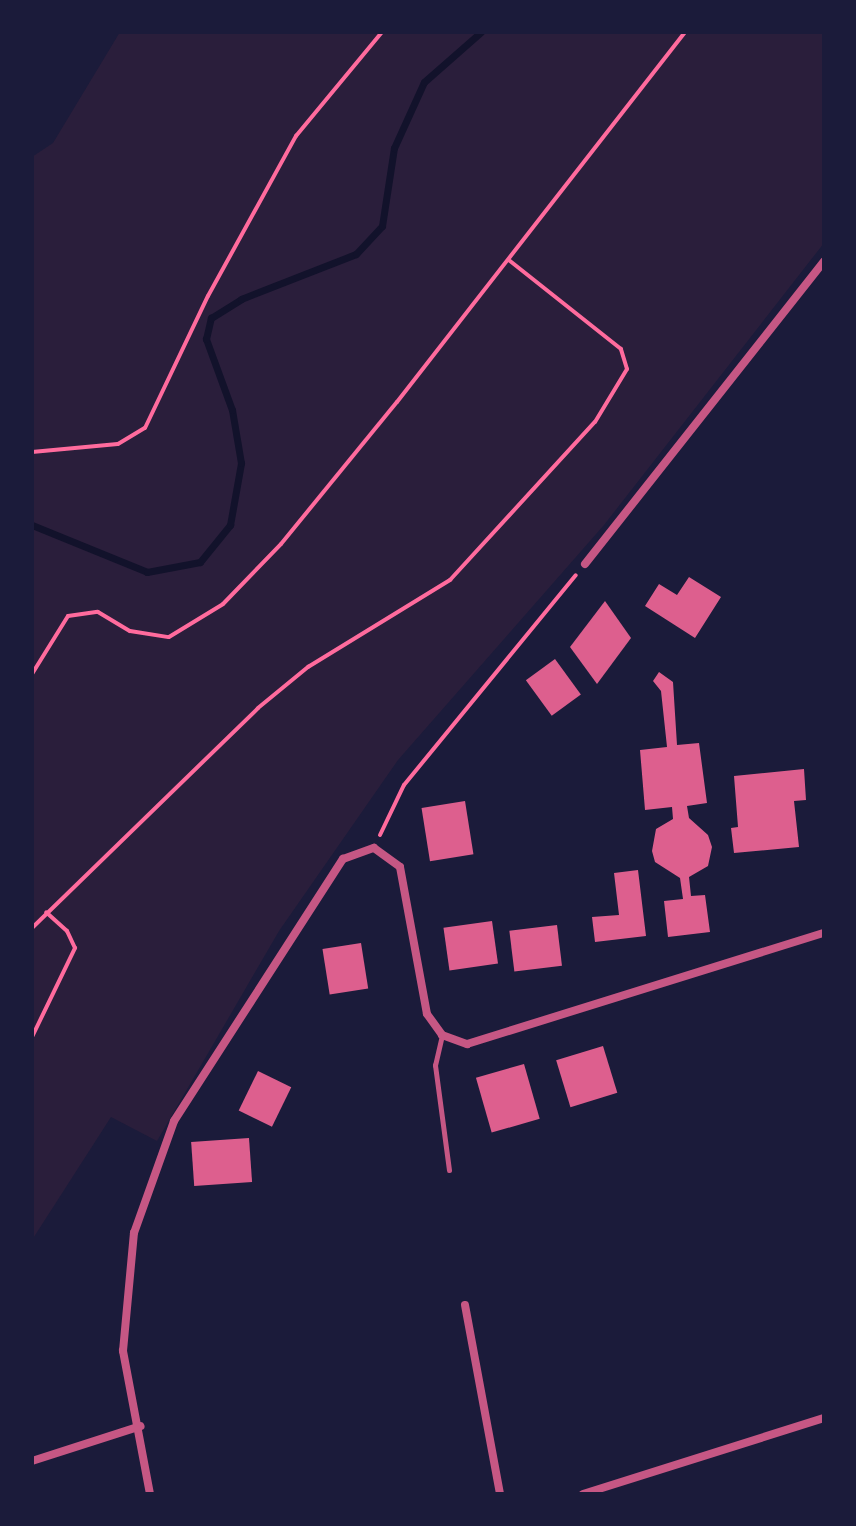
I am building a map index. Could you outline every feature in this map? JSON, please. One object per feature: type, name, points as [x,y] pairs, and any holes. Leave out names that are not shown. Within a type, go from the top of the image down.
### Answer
[{"type":"street","points":[[585,564],[824,261]]},
{"type":"street","points":[[150,1494],[141,1426],[123,1351],[134,1233],[174,1121],[343,859],[374,848],[400,867],[427,1014],[442,1035],[454,1042],[480,1042],[824,933]]},
{"type":"street","points":[[465,1305],[500,1494]]},
{"type":"street","points":[[583,1494],[824,1418]]},
{"type":"street","points":[[32,1461],[141,1426]]},
{"type":"lane","points":[[442,1035],[435,1065],[449,1170]]},
{"type":"path","points":[[32,452],[118,444],[145,428],[208,296],[296,136],[382,32]]},
{"type":"path","points":[[32,674],[68,616],[98,612],[130,631],[169,637],[223,604],[281,544],[510,261],[685,32]]},
{"type":"path","points":[[32,928],[258,708],[308,667],[450,580],[595,422],[627,369],[621,349],[510,261]]},
{"type":"path","points":[[374,848],[404,785],[585,564]]},
{"type":"path","points":[[32,1037],[75,948],[67,931],[46,912]]},
{"type":"shaded area","points":[[120,32],[824,32],[824,243],[604,525],[398,760],[279,931],[157,1141],[111,1117],[32,1240],[32,157],[53,143]]},
{"type":"building","points":[[689,577],[721,597],[695,638],[645,606],[659,584],[677,595]]},
{"type":"building","points":[[605,601],[631,638],[597,684],[570,647]]},
{"type":"building","points":[[555,659],[581,695],[552,716],[526,680]]},
{"type":"building","points":[[659,672],[673,682],[677,745],[699,743],[707,803],[687,806],[689,818],[708,835],[712,847],[708,866],[689,877],[691,896],[705,895],[710,932],[668,937],[664,901],[683,899],[680,878],[655,862],[652,851],[656,829],[673,819],[672,807],[645,810],[640,750],[667,747],[661,691],[653,681]]},
{"type":"building","points":[[804,769],[806,800],[794,801],[799,847],[734,853],[731,828],[738,827],[734,776]]},
{"type":"building","points":[[465,801],[473,854],[430,861],[422,808]]},
{"type":"building","points":[[638,870],[646,936],[595,942],[592,917],[619,915],[614,873]]},
{"type":"building","points":[[492,921],[498,964],[449,970],[443,928]]},
{"type":"building","points":[[557,925],[562,966],[514,972],[509,931]]},
{"type":"building","points":[[361,943],[368,988],[330,995],[322,949]]},
{"type":"building","points":[[603,1046],[617,1093],[570,1107],[556,1060]]},
{"type":"building","points":[[524,1064],[540,1119],[492,1133],[476,1078]]},
{"type":"building","points":[[258,1071],[291,1087],[272,1127],[239,1111]]},
{"type":"building","points":[[249,1138],[252,1182],[194,1186],[191,1142]]},
{"type":"waterway","points":[[32,525],[147,572],[200,562],[230,525],[241,463],[232,410],[206,339],[211,318],[241,299],[356,254],[382,226],[394,148],[424,82],[481,32]]}]
